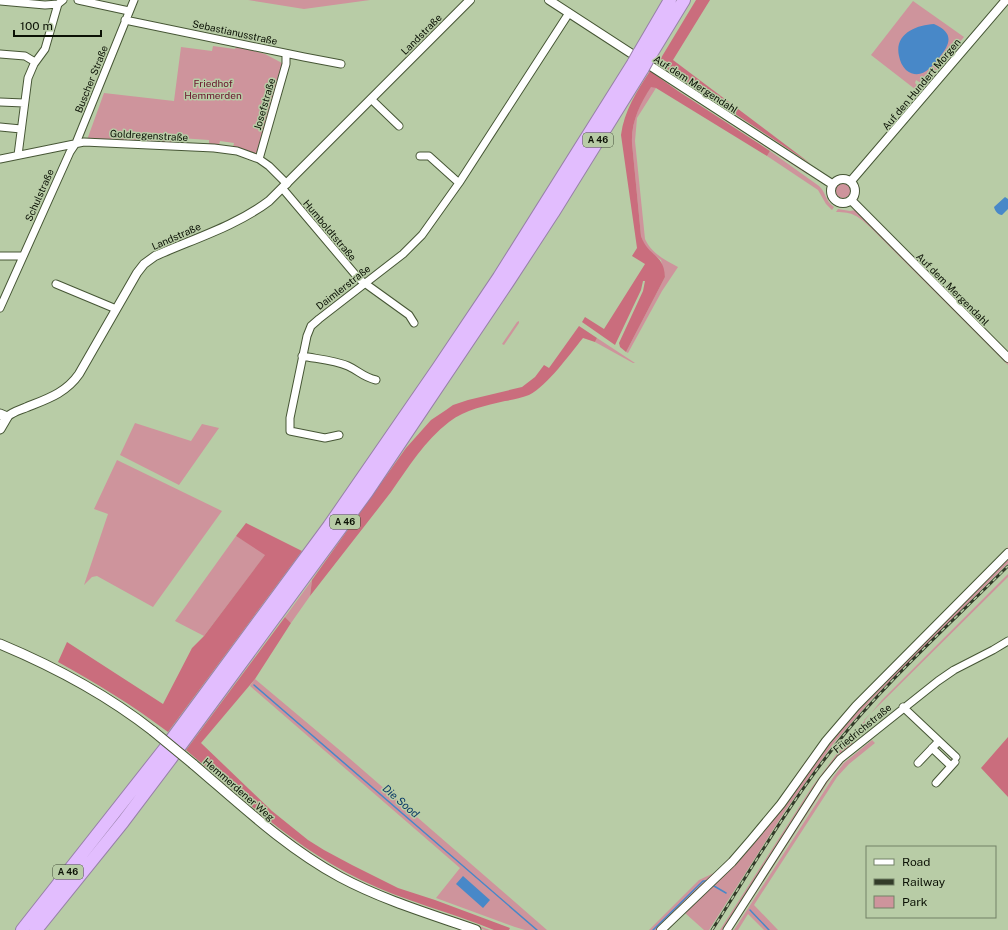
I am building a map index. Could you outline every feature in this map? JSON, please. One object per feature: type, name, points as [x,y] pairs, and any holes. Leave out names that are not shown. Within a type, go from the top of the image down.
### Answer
[{"type":"highway","name":"A 46","points":[[36,930],[123,822],[367,492],[553,213],[641,60],[670,0]]},
{"type":"highway","name":"A 46","points":[[22,930],[166,746],[329,526],[499,277],[641,60],[684,0]]},
{"type":"main road","name":"Landstraße","points":[[0,428],[4,415]]},
{"type":"main road","name":"Hemmerdener Weg","points":[[0,644],[44,663],[116,704],[153,731],[267,828],[325,869],[376,895],[476,930]]},
{"type":"street","points":[[78,0],[129,11]]},
{"type":"street","name":"Buscher Straße","points":[[76,143],[134,0]]},
{"type":"street","name":"Landstraße","points":[[4,415],[54,396],[73,382],[137,273],[148,261],[251,213],[266,203],[285,186],[470,0]]},
{"type":"street","name":"Auf dem Mergendahl","points":[[549,0],[832,184]]},
{"type":"street","name":"Auf den Hundert Morgen","points":[[851,181],[1006,0]]},
{"type":"street","points":[[0,1],[41,5],[60,2],[45,49],[35,62],[28,78],[18,155]]},
{"type":"street","name":"Daimlerstraße","points":[[339,435],[325,438],[290,431],[290,418],[306,336],[311,326],[402,254],[417,240],[459,183],[569,13]]},
{"type":"street","name":"Sebastianusstraße","points":[[125,20],[341,64]]},
{"type":"street","points":[[0,54],[25,56],[35,62]]},
{"type":"street","name":"Josefstraße","points":[[258,159],[286,64],[286,54]]},
{"type":"street","points":[[371,99],[399,126]]},
{"type":"street","points":[[0,102],[24,103]]},
{"type":"street","points":[[0,128],[21,129]]},
{"type":"street","name":"Goldregenstraße","points":[[0,159],[76,143],[94,142],[220,148],[237,151],[258,159],[269,166],[285,186]]},
{"type":"street","name":"Schulstraße","points":[[0,308],[22,256],[70,152],[76,143]]},
{"type":"street","points":[[420,156],[429,156],[459,183]]},
{"type":"street","points":[[843,178],[851,181],[856,190],[854,197],[844,203],[836,201],[830,192],[832,184],[843,178]]},
{"type":"street","name":"Humboldtstraße","points":[[285,186],[358,279],[409,315],[414,322]]},
{"type":"street","name":"Auf dem Mergendahl","points":[[851,200],[1008,358]]},
{"type":"street","points":[[0,256],[22,256]]},
{"type":"street","points":[[56,284],[116,309]]},
{"type":"street","points":[[302,356],[347,366],[366,377],[376,380]]},
{"type":"street","points":[[661,930],[732,862],[781,804],[826,742],[856,706],[1008,553]]},
{"type":"street","name":"Friedrichstraße","points":[[727,930],[832,768],[840,759],[903,707],[944,676],[993,650],[1008,640]]},
{"type":"street","points":[[903,707],[938,742],[954,762]]},
{"type":"street","points":[[918,763],[938,742]]},
{"type":"street","points":[[932,748],[954,762]]},
{"type":"street","points":[[936,783],[954,762]]},
{"type":"green space","points":[[248,0],[370,0],[304,9]]},
{"type":"green space","points":[[913,1],[964,37],[924,85],[916,80],[915,83],[920,88],[920,93],[871,55]]},
{"type":"green space","name":"Friedhof Hemmerden","points":[[213,46],[235,49],[236,47],[240,47],[265,54],[282,63],[282,70],[258,154],[233,147],[234,143],[220,141],[219,145],[209,145],[209,140],[180,138],[179,144],[87,140],[104,93],[174,101],[181,47],[212,51]]},
{"type":"green space","points":[[662,78],[808,173],[807,174]]},
{"type":"green space","points":[[651,86],[656,88],[637,118],[635,141],[645,239],[651,248],[663,259],[678,267],[662,291],[628,353],[626,352],[665,277],[661,260],[650,252],[644,245],[641,236],[632,143],[633,128],[637,113]]},
{"type":"green space","points":[[770,151],[819,186],[831,205],[834,207],[832,210],[826,204],[818,190],[767,156]]},
{"type":"green space","points":[[840,182],[846,182],[851,187],[849,196],[846,198],[840,198],[835,193],[835,187]]},
{"type":"green space","points":[[838,209],[850,211],[856,210],[1008,362],[1008,365],[870,227],[855,215],[836,212]]},
{"type":"green space","points":[[519,321],[504,345],[502,344],[517,322]]},
{"type":"green space","points":[[597,338],[635,363],[595,342]]},
{"type":"green space","points":[[135,423],[191,441],[202,424],[219,428],[179,485],[120,455]]},
{"type":"green space","points":[[117,460],[222,511],[153,607],[97,576],[92,577],[84,585],[108,514],[94,509]]},
{"type":"green space","points":[[236,536],[266,554],[204,636],[175,621]]},
{"type":"green space","points":[[1008,547],[1008,549],[866,692],[739,850],[657,930],[649,930],[699,880],[716,872],[748,838],[840,718]]},
{"type":"green space","points":[[1008,557],[1008,563],[871,700],[833,744],[785,811],[709,930],[704,930],[685,913],[668,930],[666,930],[717,882],[716,881],[849,718]]},
{"type":"green space","points":[[1008,574],[1008,577],[871,713],[882,700]]},
{"type":"green space","points":[[312,580],[310,596],[291,623],[285,617]]},
{"type":"green space","points":[[255,679],[349,758],[547,930],[525,930],[436,898],[460,868],[250,686]]},
{"type":"green space","points":[[864,721],[865,722],[849,741],[853,744],[838,757],[826,772],[724,930],[720,930],[812,787]]},
{"type":"green space","points":[[872,740],[875,743],[849,764],[837,777],[754,905],[778,930],[764,930],[748,914],[738,930],[734,930],[834,776],[844,763]]},
{"type":"green space","points":[[850,755],[833,774],[732,930],[730,930],[831,773],[837,765]]},
{"type":"green space","points":[[190,757],[292,840],[336,869],[391,895],[490,930],[485,930],[394,898],[340,873],[291,842]]},
{"type":"shaded area","points":[[696,0],[710,0],[673,60],[811,164],[658,63]]},
{"type":"shaded area","points":[[650,71],[770,151],[767,156],[656,88],[651,87],[637,114],[633,128],[632,143],[641,236],[644,243],[662,263],[665,277],[626,352],[620,347],[619,343],[643,291],[645,281],[643,281],[641,290],[615,345],[582,322],[585,317],[604,329],[645,264],[632,256],[637,248],[621,135],[628,109]]},
{"type":"shaded area","points":[[579,326],[597,338],[595,342],[583,338],[558,369],[536,390],[523,397],[483,406],[462,414],[449,422],[432,437],[310,596],[312,580],[406,448],[431,420],[453,405],[522,387],[535,377],[544,365],[549,368]]},
{"type":"shaded area","points":[[246,523],[302,551],[168,732],[114,695],[58,662],[67,642],[163,704],[192,648],[204,636],[265,555],[236,536]]},
{"type":"shaded area","points":[[285,617],[291,623],[255,679],[201,743],[272,811],[308,840],[324,850],[398,888],[510,928],[509,930],[494,930],[410,900],[361,880],[337,867],[313,853],[269,821],[186,750]]},
{"type":"shaded area","points":[[1008,737],[1008,797],[981,768]]},
{"type":"water","points":[[934,24],[940,27],[948,35],[948,43],[946,48],[932,66],[925,72],[920,74],[911,73],[903,67],[901,62],[898,48],[900,42],[903,36],[908,32],[920,26]]},
{"type":"water","points":[[1005,197],[1008,199],[1008,209],[1001,215],[995,210],[994,207]]},
{"type":"water","points":[[463,876],[490,900],[483,908],[456,884]]},
{"type":"waterway","name":"Die Sood","points":[[254,685],[537,930]]},
{"type":"waterway","name":"Die Sood","points":[[653,930],[703,881],[706,881]]},
{"type":"waterway","name":"Die Sood","points":[[714,886],[726,893]]},
{"type":"waterway","name":"Die Sood","points":[[750,910],[769,930]]},
{"type":"railway","points":[[712,930],[786,814],[834,747],[896,676],[1008,566]]}]
